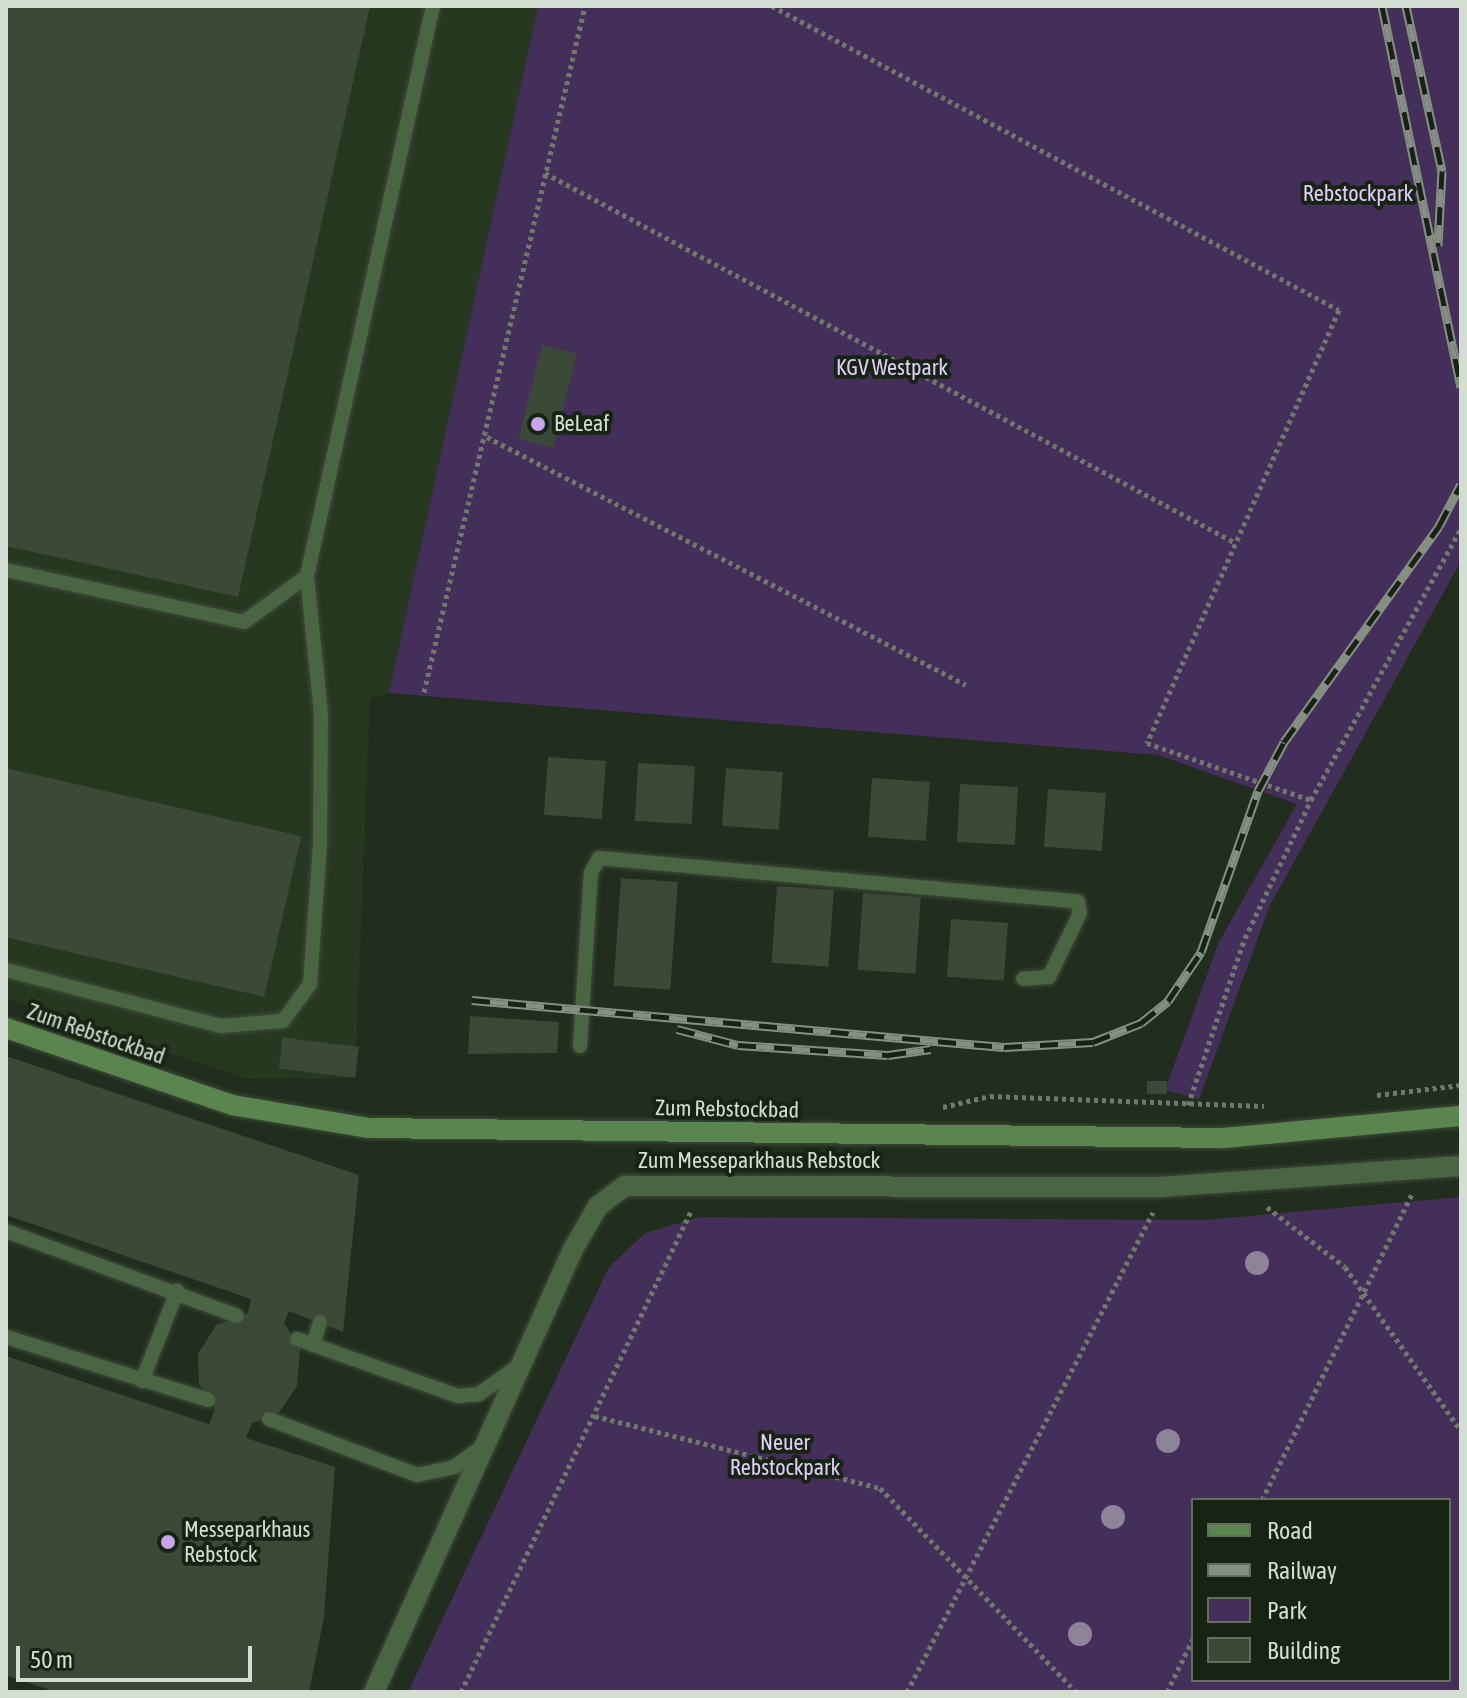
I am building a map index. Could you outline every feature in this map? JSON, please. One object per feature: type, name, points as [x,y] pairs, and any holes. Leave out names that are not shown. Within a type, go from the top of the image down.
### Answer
[{"type":"main road","name":"Zum Rebstockbad","points":[[6,1028],[232,1105],[368,1128],[1223,1138],[1461,1116]]},
{"type":"street","name":"Zum Messeparkhaus Rebstock","points":[[374,1692],[521,1364],[598,1206],[635,1183],[1159,1187],[1423,1173],[1461,1166]]},
{"type":"lane","points":[[6,970],[221,1026],[283,1021],[310,984],[320,845],[321,714],[307,576],[433,6]]},
{"type":"lane","points":[[6,570],[244,622],[307,576]]},
{"type":"lane","points":[[580,1046],[591,873],[599,858],[1078,902],[1080,913],[1049,977],[1023,979]]},
{"type":"lane","points":[[6,1231],[177,1291],[237,1316]]},
{"type":"lane","points":[[142,1381],[177,1291]]},
{"type":"lane","points":[[313,1345],[320,1322]]},
{"type":"lane","points":[[6,1337],[208,1400]]},
{"type":"lane","points":[[297,1339],[458,1396],[479,1394],[521,1364]]},
{"type":"lane","points":[[269,1419],[417,1475],[454,1467],[484,1446]]},
{"type":"path","points":[[424,692],[487,437],[585,6]]},
{"type":"path","points":[[772,6],[1339,310],[1147,743],[1311,800]]},
{"type":"path","points":[[545,173],[1234,542]]},
{"type":"path","points":[[487,437],[966,685]]},
{"type":"path","points":[[1188,1105],[1223,989],[1311,800],[1461,528]]},
{"type":"path","points":[[1371,1096],[1461,1085]]},
{"type":"path","points":[[930,1110],[990,1096],[1270,1106]]},
{"type":"path","points":[[1263,1498],[1423,1173]]},
{"type":"path","points":[[1267,1207],[1365,1292],[1461,1431]]},
{"type":"path","points":[[461,1692],[692,1209]]},
{"type":"path","points":[[907,1692],[1153,1211]]},
{"type":"path","points":[[595,1416],[880,1488],[966,1574],[1076,1692]]},
{"type":"path","points":[[1167,1692],[1191,1643]]},
{"type":"shaded area","points":[[6,6],[538,6],[389,693],[370,698],[355,1078],[247,1079],[6,998]]},
{"type":"green space","name":"KGV Westpark","points":[[538,6],[1461,6],[1461,561],[1270,905],[1199,1099],[1165,1090],[1219,942],[1297,804],[1158,755],[389,693]]},
{"type":"green space","name":"Neuer Rebstockpark","points":[[1461,1197],[1461,1692],[408,1692],[609,1267],[645,1233],[700,1217],[1204,1220]]},
{"type":"building","points":[[6,6],[370,6],[238,597],[6,546]]},
{"type":"building","points":[[542,345],[577,354],[553,448],[519,439]]},
{"type":"building","points":[[548,757],[606,761],[602,819],[544,815]]},
{"type":"building","points":[[638,763],[695,766],[692,824],[635,821]]},
{"type":"building","points":[[6,768],[301,836],[264,997],[6,937]]},
{"type":"building","points":[[726,768],[783,772],[779,830],[722,826]]},
{"type":"building","points":[[872,778],[930,782],[926,841],[868,837]]},
{"type":"building","points":[[960,784],[1018,787],[1015,845],[957,842]]},
{"type":"building","points":[[1048,789],[1106,793],[1102,851],[1044,847]]},
{"type":"building","points":[[621,878],[678,882],[670,990],[613,986]]},
{"type":"building","points":[[777,886],[834,890],[828,967],[772,963]]},
{"type":"building","points":[[863,893],[921,897],[915,974],[858,970]]},
{"type":"building","points":[[951,919],[1008,923],[1004,981],[947,977]]},
{"type":"building","points":[[470,1016],[559,1022],[557,1053],[468,1054]]},
{"type":"building","points":[[283,1038],[359,1047],[355,1078],[279,1068]]},
{"type":"building","points":[[6,1056],[359,1175],[343,1332],[289,1311],[284,1323],[300,1348],[297,1386],[278,1414],[252,1423],[246,1438],[335,1467],[324,1617],[309,1692],[56,1692],[6,1675],[6,1356],[209,1424],[215,1409],[199,1384],[198,1354],[216,1325],[248,1313],[251,1299],[6,1215]]},
{"type":"building","points":[[1147,1081],[1167,1081],[1167,1094],[1147,1094]]},
{"type":"railway","points":[[1382,6],[1461,387]]},
{"type":"railway","points":[[1406,6],[1442,171],[1438,246]]},
{"type":"railway","points":[[472,1000],[1004,1047],[1093,1042],[1141,1023],[1168,1001],[1201,952],[1258,791],[1284,742],[1439,526],[1461,484]]},
{"type":"railway","points":[[677,1029],[738,1045],[888,1055],[931,1049]]},
{"type":"place","name":"BeLeaf","points":[[538,424]]},
{"type":"place","name":"Messeparkhaus Rebstock","points":[[168,1542]]},
{"type":"park label","name":"Rebstockpark","points":[[1358,194]]}]
